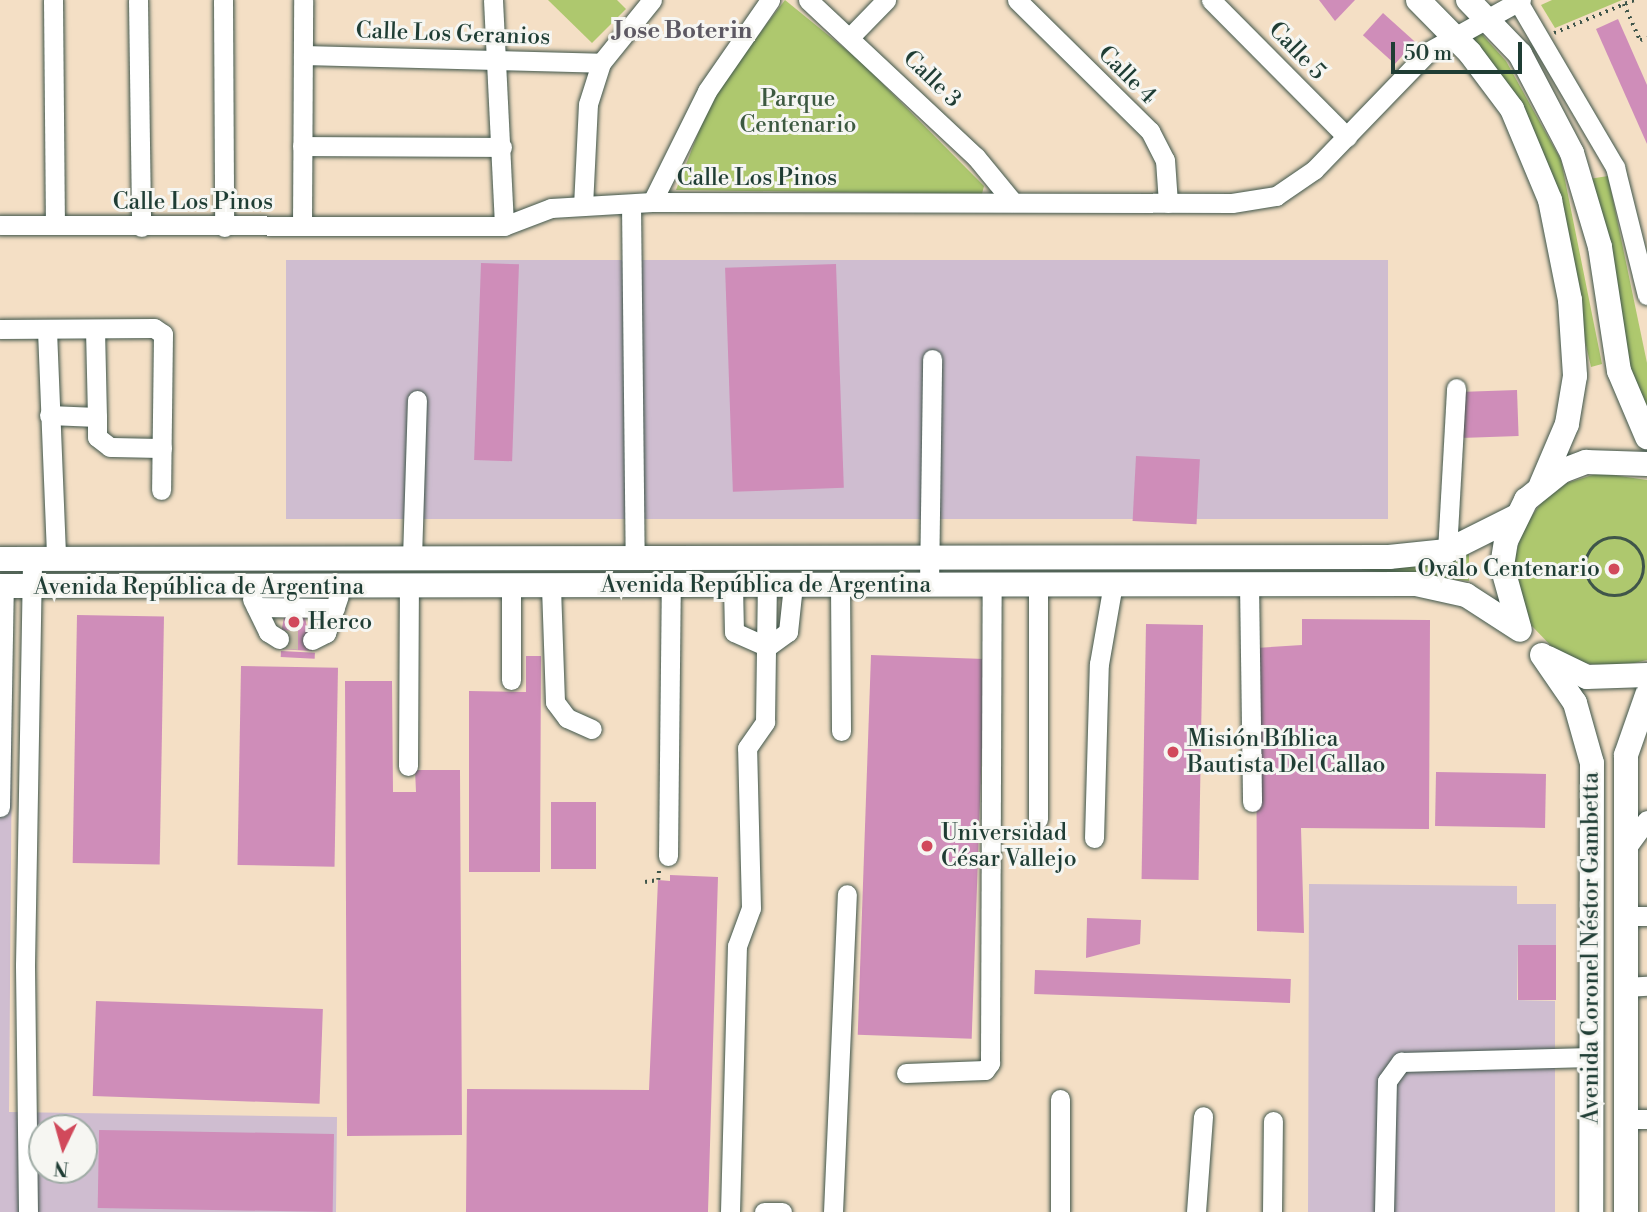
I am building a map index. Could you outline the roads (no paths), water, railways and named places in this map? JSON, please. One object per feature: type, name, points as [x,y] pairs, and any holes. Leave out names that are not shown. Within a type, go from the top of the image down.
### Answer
[{"type":"main road","points":[[1418,0],[1452,33],[1492,79],[1525,133],[1561,245],[1574,348],[1573,401],[1541,485],[1515,517],[1502,566],[1520,629],[1542,654],[1587,677],[1647,675]]},
{"type":"main road","points":[[1477,8],[1540,83],[1572,153],[1600,247],[1619,371],[1647,438]]},
{"type":"main road","points":[[1541,485],[1586,461],[1647,464]]},
{"type":"main road","name":"Avenida República de Argentina","points":[[0,559],[1344,557],[1447,551],[1515,517]]},
{"type":"main road","points":[[1198,557],[1199,584]]},
{"type":"main road","points":[[1344,557],[1344,583]]},
{"type":"main road","points":[[1015,584],[1016,558]]},
{"type":"main road","name":"Avenida República de Argentina","points":[[2,586],[252,598],[338,598],[409,587],[1344,583],[1445,589],[1490,607],[1520,629]]},
{"type":"main road","name":"Avenida Coronel Néstor Gambetta","points":[[1542,654],[1574,703],[1592,763],[1591,1212]]},
{"type":"main road","name":"Avenida Coronel Néstor Gambetta","points":[[1626,1212],[1636,1119],[1636,916],[1625,850],[1626,755],[1647,695]]},
{"type":"street","points":[[53,0],[54,225]]},
{"type":"street","points":[[138,0],[141,228]]},
{"type":"street","points":[[223,0],[224,227]]},
{"type":"street","points":[[302,226],[303,0]]},
{"type":"street","points":[[493,0],[499,60],[505,226]]},
{"type":"street","points":[[583,206],[588,104],[601,63],[652,0]]},
{"type":"street","points":[[652,202],[707,91],[769,0]]},
{"type":"street","name":"Calle 3","points":[[808,0],[852,35],[976,156],[1013,202]]},
{"type":"street","points":[[852,35],[886,0]]},
{"type":"street","name":"Calle 4","points":[[1017,0],[1150,131],[1165,160],[1168,203]]},
{"type":"street","name":"Calle 5","points":[[1211,0],[1347,137]]},
{"type":"street","points":[[1519,1],[1543,38],[1615,167],[1641,230],[1647,295]]},
{"type":"street","name":"Calle Los Pinos","points":[[0,225],[141,228],[505,226],[551,208],[652,202],[1168,203],[1276,196],[1347,137],[1477,8],[1519,1]]},
{"type":"street","name":"Calle Los Geranios","points":[[303,55],[601,63]]},
{"type":"street","points":[[302,146],[502,147]]},
{"type":"street","points":[[631,204],[635,558]]},
{"type":"street","points":[[95,328],[97,437],[110,447],[162,449]]},
{"type":"street","points":[[0,329],[95,328],[163,334],[161,490]]},
{"type":"street","points":[[29,1212],[32,586],[44,559],[49,415],[47,330]]},
{"type":"street","points":[[929,584],[932,359]]},
{"type":"street","points":[[1447,551],[1455,388]]},
{"type":"street","points":[[412,558],[417,400]]},
{"type":"street","points":[[49,415],[97,417]]},
{"type":"street","points":[[1249,583],[1252,802]]},
{"type":"street","points":[[1015,584],[1038,820]]},
{"type":"street","points":[[906,1073],[985,1070],[990,1063],[1015,584]]},
{"type":"street","points":[[1094,838],[1097,691],[1112,584]]},
{"type":"street","points":[[730,1212],[737,946],[751,908],[747,748],[765,722],[767,585]]},
{"type":"street","points":[[840,585],[841,731]]},
{"type":"street","points":[[0,807],[2,586]]},
{"type":"street","points":[[668,856],[671,586]]},
{"type":"street","points":[[733,586],[734,632],[767,647]]},
{"type":"street","points":[[767,647],[789,632],[793,586]]},
{"type":"street","points":[[408,766],[409,587]]},
{"type":"street","points":[[511,587],[511,680]]},
{"type":"street","points":[[551,587],[555,702],[566,718],[592,729]]},
{"type":"street","points":[[252,598],[268,632],[279,639]]},
{"type":"street","points":[[312,640],[326,633],[338,598]]},
{"type":"street","points":[[1625,850],[1647,820]]},
{"type":"street","points":[[832,1212],[847,894]]},
{"type":"street","points":[[1384,1212],[1387,1081],[1401,1062],[1591,1057]]},
{"type":"street","points":[[1059,1212],[1060,1099]]},
{"type":"street","points":[[1196,1212],[1203,1116]]},
{"type":"street","points":[[1272,1212],[1273,1121]]},
{"type":"street","points":[[764,1212],[782,1212]]},
{"type":"tunnel","points":[[279,639],[312,640]]},
{"type":"place","name":"Ovalo Centenario","points":[[1614,569]]},
{"type":"place","name":"Herco","points":[[294,622]]},
{"type":"place","name":"Misión Bíblica Bautista Del Callao","points":[[1173,752]]},
{"type":"place","name":"Universidad César Vallejo","points":[[927,846]]},
{"type":"district","name":"Jose Boterin","points":[[683,32]]},
{"type":"park label","name":"Parque Centenario","points":[[798,112]]}]
